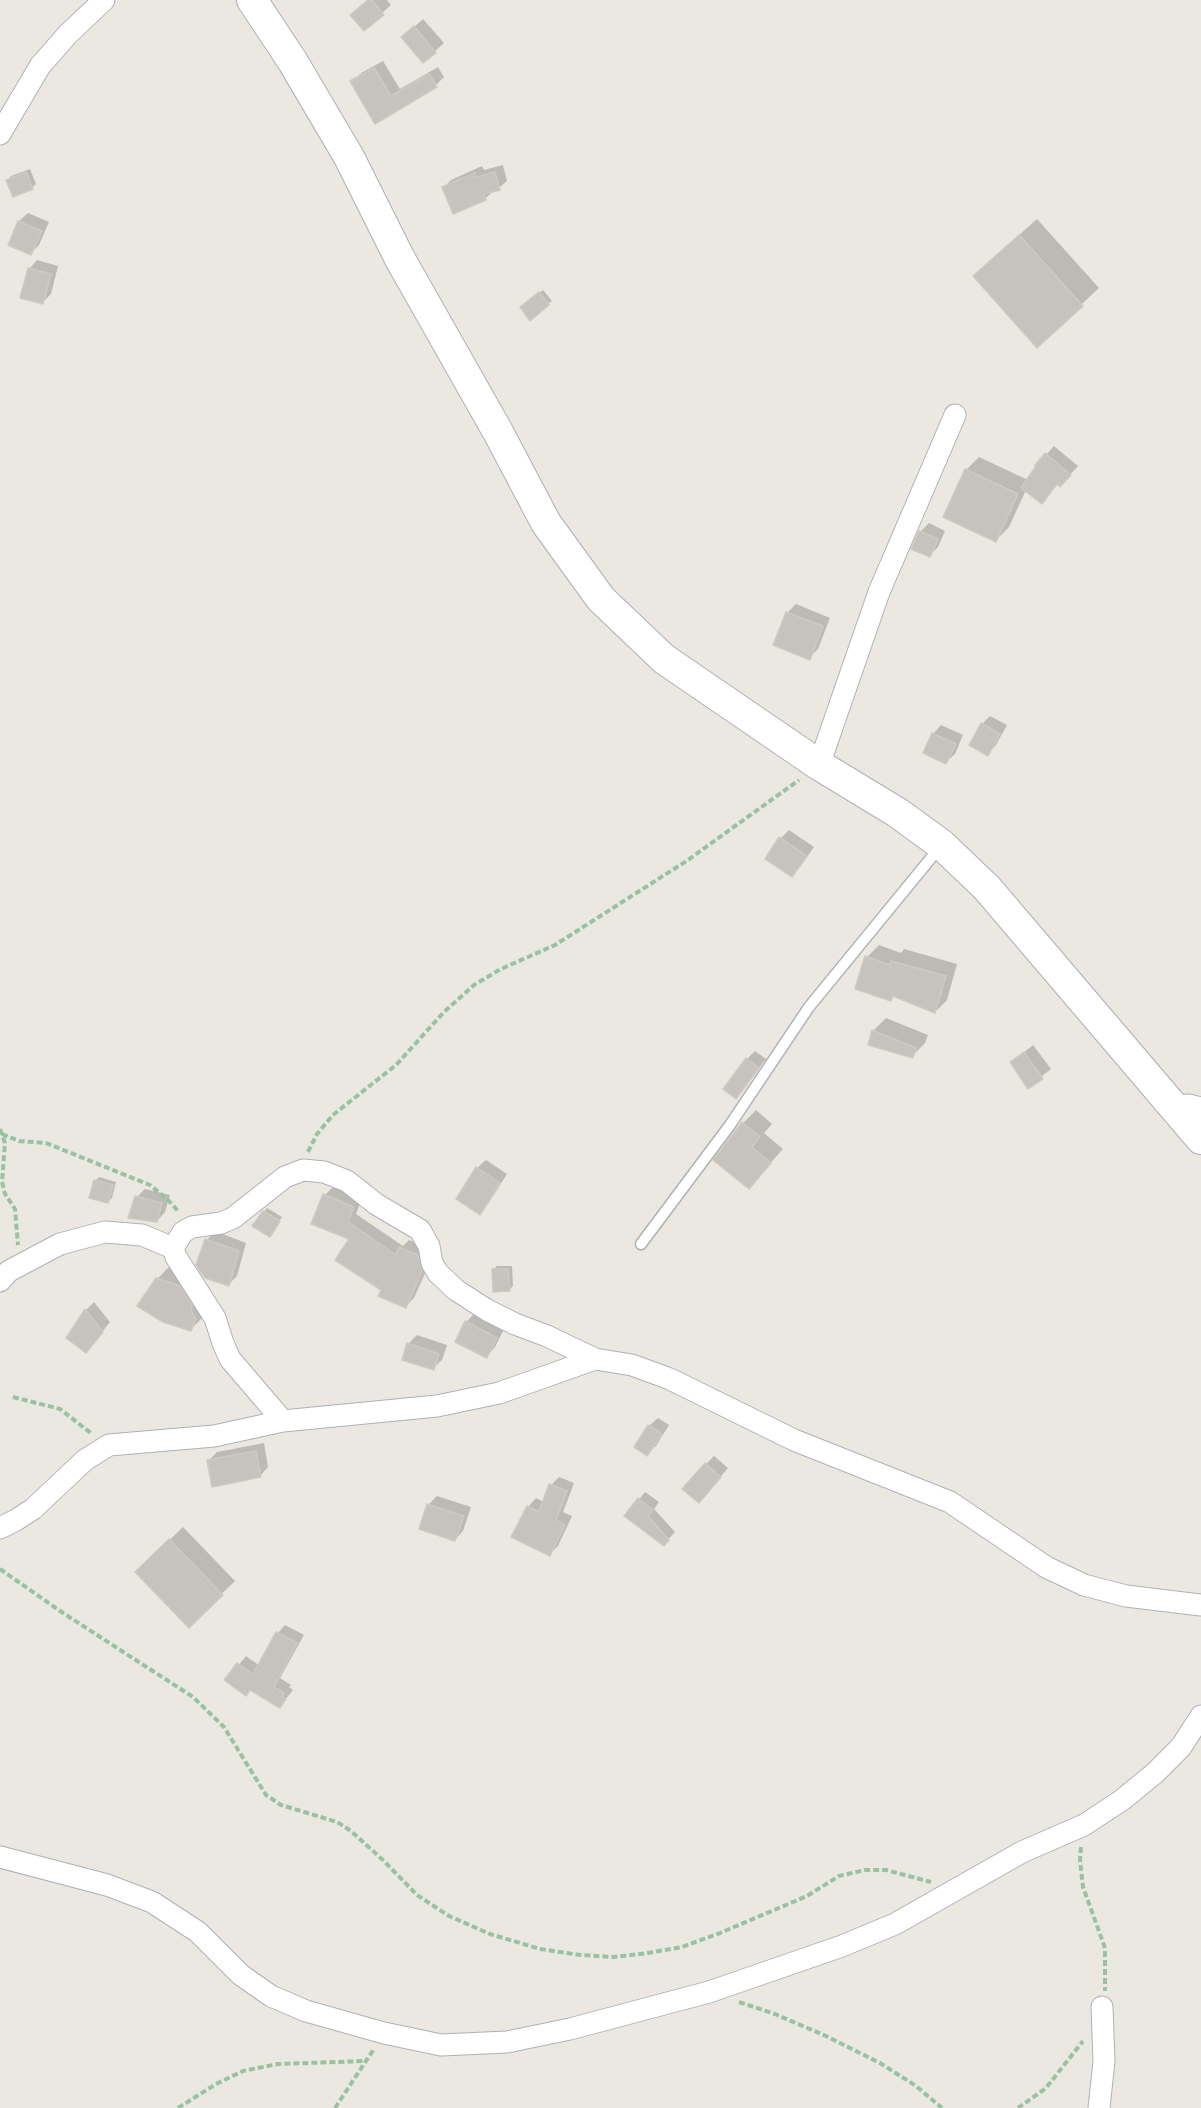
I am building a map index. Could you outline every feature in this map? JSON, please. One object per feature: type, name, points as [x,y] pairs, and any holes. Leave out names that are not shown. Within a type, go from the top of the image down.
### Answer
[{"type":"street","points":[[0,134],[40,66],[68,34],[104,0]]},
{"type":"street","points":[[252,0],[349,157],[400,259],[498,432],[546,523],[601,599],[664,659],[819,765],[898,813],[942,845],[987,888],[1188,1107],[1201,1139]]},
{"type":"street","points":[[819,765],[879,592],[955,415]]},
{"type":"street","points":[[173,1248],[183,1232],[192,1227],[221,1224],[233,1218],[285,1177],[303,1170],[324,1172],[347,1181],[375,1204],[420,1230],[429,1246],[432,1263],[438,1273],[456,1290],[487,1310],[515,1324],[547,1336],[595,1359],[632,1365],[670,1379],[794,1440],[950,1502],[1046,1567],[1084,1585],[1126,1596],[1201,1605]]},
{"type":"street","points":[[5,1276],[60,1244],[105,1232],[142,1235],[173,1248],[176,1257],[215,1318],[230,1359],[283,1421]]},
{"type":"street","points":[[0,1528],[33,1509],[84,1460],[110,1445],[214,1436],[283,1421],[437,1407],[499,1393],[595,1359]]},
{"type":"street","points":[[0,1857],[107,1885],[152,1902],[198,1932],[241,1975],[271,1996],[306,2012],[384,2033],[441,2045],[507,2042],[570,2029],[710,1992],[842,1946],[895,1924],[1022,1852],[1084,1825],[1122,1800],[1155,1773],[1180,1747],[1201,1716]]},
{"type":"street","points":[[1180,1747],[1201,1738]]},
{"type":"street","points":[[1099,2108],[1104,2061],[1102,2007]]},
{"type":"lane","points":[[641,1244],[730,1125],[809,1007],[942,845]]},
{"type":"path","points":[[303,1170],[309,1149],[317,1134],[333,1115],[396,1065],[444,1012],[474,985],[501,969],[555,945],[688,860],[819,765]]},
{"type":"path","points":[[1,1131],[19,1141],[46,1143],[150,1185],[168,1200],[192,1227]]},
{"type":"path","points":[[1,1131],[5,1143],[2,1182],[5,1194],[15,1209],[19,1246],[17,1256],[5,1276]]},
{"type":"path","points":[[13,1397],[60,1409],[110,1445]]},
{"type":"path","points":[[0,1569],[63,1613],[193,1697],[224,1727],[266,1795],[281,1805],[337,1822],[351,1831],[384,1861],[417,1895],[449,1916],[490,1934],[550,1951],[580,1955],[625,1956],[682,1947],[807,1896],[839,1876],[865,1870],[886,1870],[954,1890]]},
{"type":"path","points":[[1018,2108],[1046,2088],[1078,2050],[1102,2007],[1107,1983],[1105,1948],[1083,1887],[1080,1860],[1084,1825]]},
{"type":"path","points":[[710,1992],[775,2014],[826,2036],[880,2063],[916,2086],[942,2108]]},
{"type":"path","points":[[335,2108],[384,2033]]},
{"type":"path","points":[[178,2108],[216,2084],[243,2071],[278,2064],[365,2061]]},
{"type":"building","points":[[368,0],[372,0],[384,15],[364,31],[350,15]]},
{"type":"building","points":[[414,26],[436,53],[423,63],[401,37]]},
{"type":"building","points":[[374,68],[391,96],[429,74],[437,87],[375,124],[350,81]]},
{"type":"building","points":[[26,172],[33,189],[13,197],[6,180]]},
{"type":"building","points":[[495,172],[500,190],[484,194],[486,200],[453,214],[442,187],[475,173],[476,177]]},
{"type":"building","points":[[18,221],[42,231],[31,255],[8,245]]},
{"type":"building","points":[[1019,235],[1083,306],[1037,348],[973,276]]},
{"type":"building","points":[[28,268],[51,274],[43,304],[20,298]]},
{"type":"building","points":[[539,292],[549,305],[530,321],[520,307]]},
{"type":"building","points":[[1045,453],[1071,475],[1060,487],[1057,484],[1042,504],[1021,488]]},
{"type":"building","points":[[965,469],[1018,494],[996,542],[943,517]]},
{"type":"building","points":[[919,531],[938,539],[930,557],[911,549]]},
{"type":"building","points":[[786,612],[823,626],[810,660],[773,645]]},
{"type":"building","points":[[981,723],[1000,734],[988,756],[969,745]]},
{"type":"building","points":[[932,733],[956,744],[946,764],[923,753]]},
{"type":"building","points":[[779,837],[807,856],[792,877],[765,859]]},
{"type":"building","points":[[865,956],[890,965],[891,961],[946,976],[935,1013],[893,996],[891,1001],[855,989]]},
{"type":"building","points":[[872,1030],[916,1048],[913,1058],[868,1045]]},
{"type":"building","points":[[1024,1052],[1043,1079],[1028,1089],[1010,1062]]},
{"type":"building","points":[[746,1058],[759,1068],[736,1099],[723,1089]]},
{"type":"building","points":[[742,1122],[760,1137],[752,1147],[771,1163],[749,1189],[713,1160]]},
{"type":"building","points":[[476,1167],[500,1183],[480,1215],[456,1199]]},
{"type":"building","points":[[94,1180],[113,1185],[108,1203],[89,1198]]},
{"type":"building","points":[[323,1194],[354,1207],[348,1222],[396,1255],[399,1247],[418,1255],[422,1271],[406,1308],[378,1296],[381,1290],[335,1260],[349,1239],[311,1224]]},
{"type":"building","points":[[135,1196],[162,1203],[157,1222],[128,1218]]},
{"type":"building","points":[[263,1211],[280,1221],[270,1237],[252,1226]]},
{"type":"building","points":[[205,1239],[239,1251],[229,1286],[205,1278],[196,1265]]},
{"type":"building","points":[[492,1269],[508,1269],[510,1291],[493,1292]]},
{"type":"building","points":[[156,1278],[180,1286],[192,1305],[191,1310],[196,1319],[191,1331],[163,1322],[137,1306]]},
{"type":"building","points":[[85,1309],[103,1332],[86,1353],[66,1338]]},
{"type":"building","points":[[465,1321],[497,1338],[487,1358],[455,1342]]},
{"type":"building","points":[[407,1343],[439,1354],[434,1370],[402,1360]]},
{"type":"building","points":[[648,1425],[662,1434],[647,1456],[634,1447]]},
{"type":"building","points":[[256,1451],[261,1477],[212,1487],[207,1460]]},
{"type":"building","points":[[705,1463],[721,1477],[699,1503],[682,1489]]},
{"type":"building","points":[[549,1484],[567,1491],[556,1520],[565,1525],[550,1556],[511,1537],[527,1506],[539,1512]]},
{"type":"building","points":[[638,1498],[653,1510],[648,1516],[669,1540],[664,1546],[624,1516]]},
{"type":"building","points":[[427,1504],[464,1516],[455,1541],[419,1529]]},
{"type":"building","points":[[169,1539],[223,1595],[189,1628],[135,1572]]},
{"type":"building","points":[[276,1632],[297,1643],[274,1687],[284,1693],[282,1696],[286,1699],[280,1708],[250,1690],[246,1696],[224,1680],[237,1663],[253,1674]]}]
